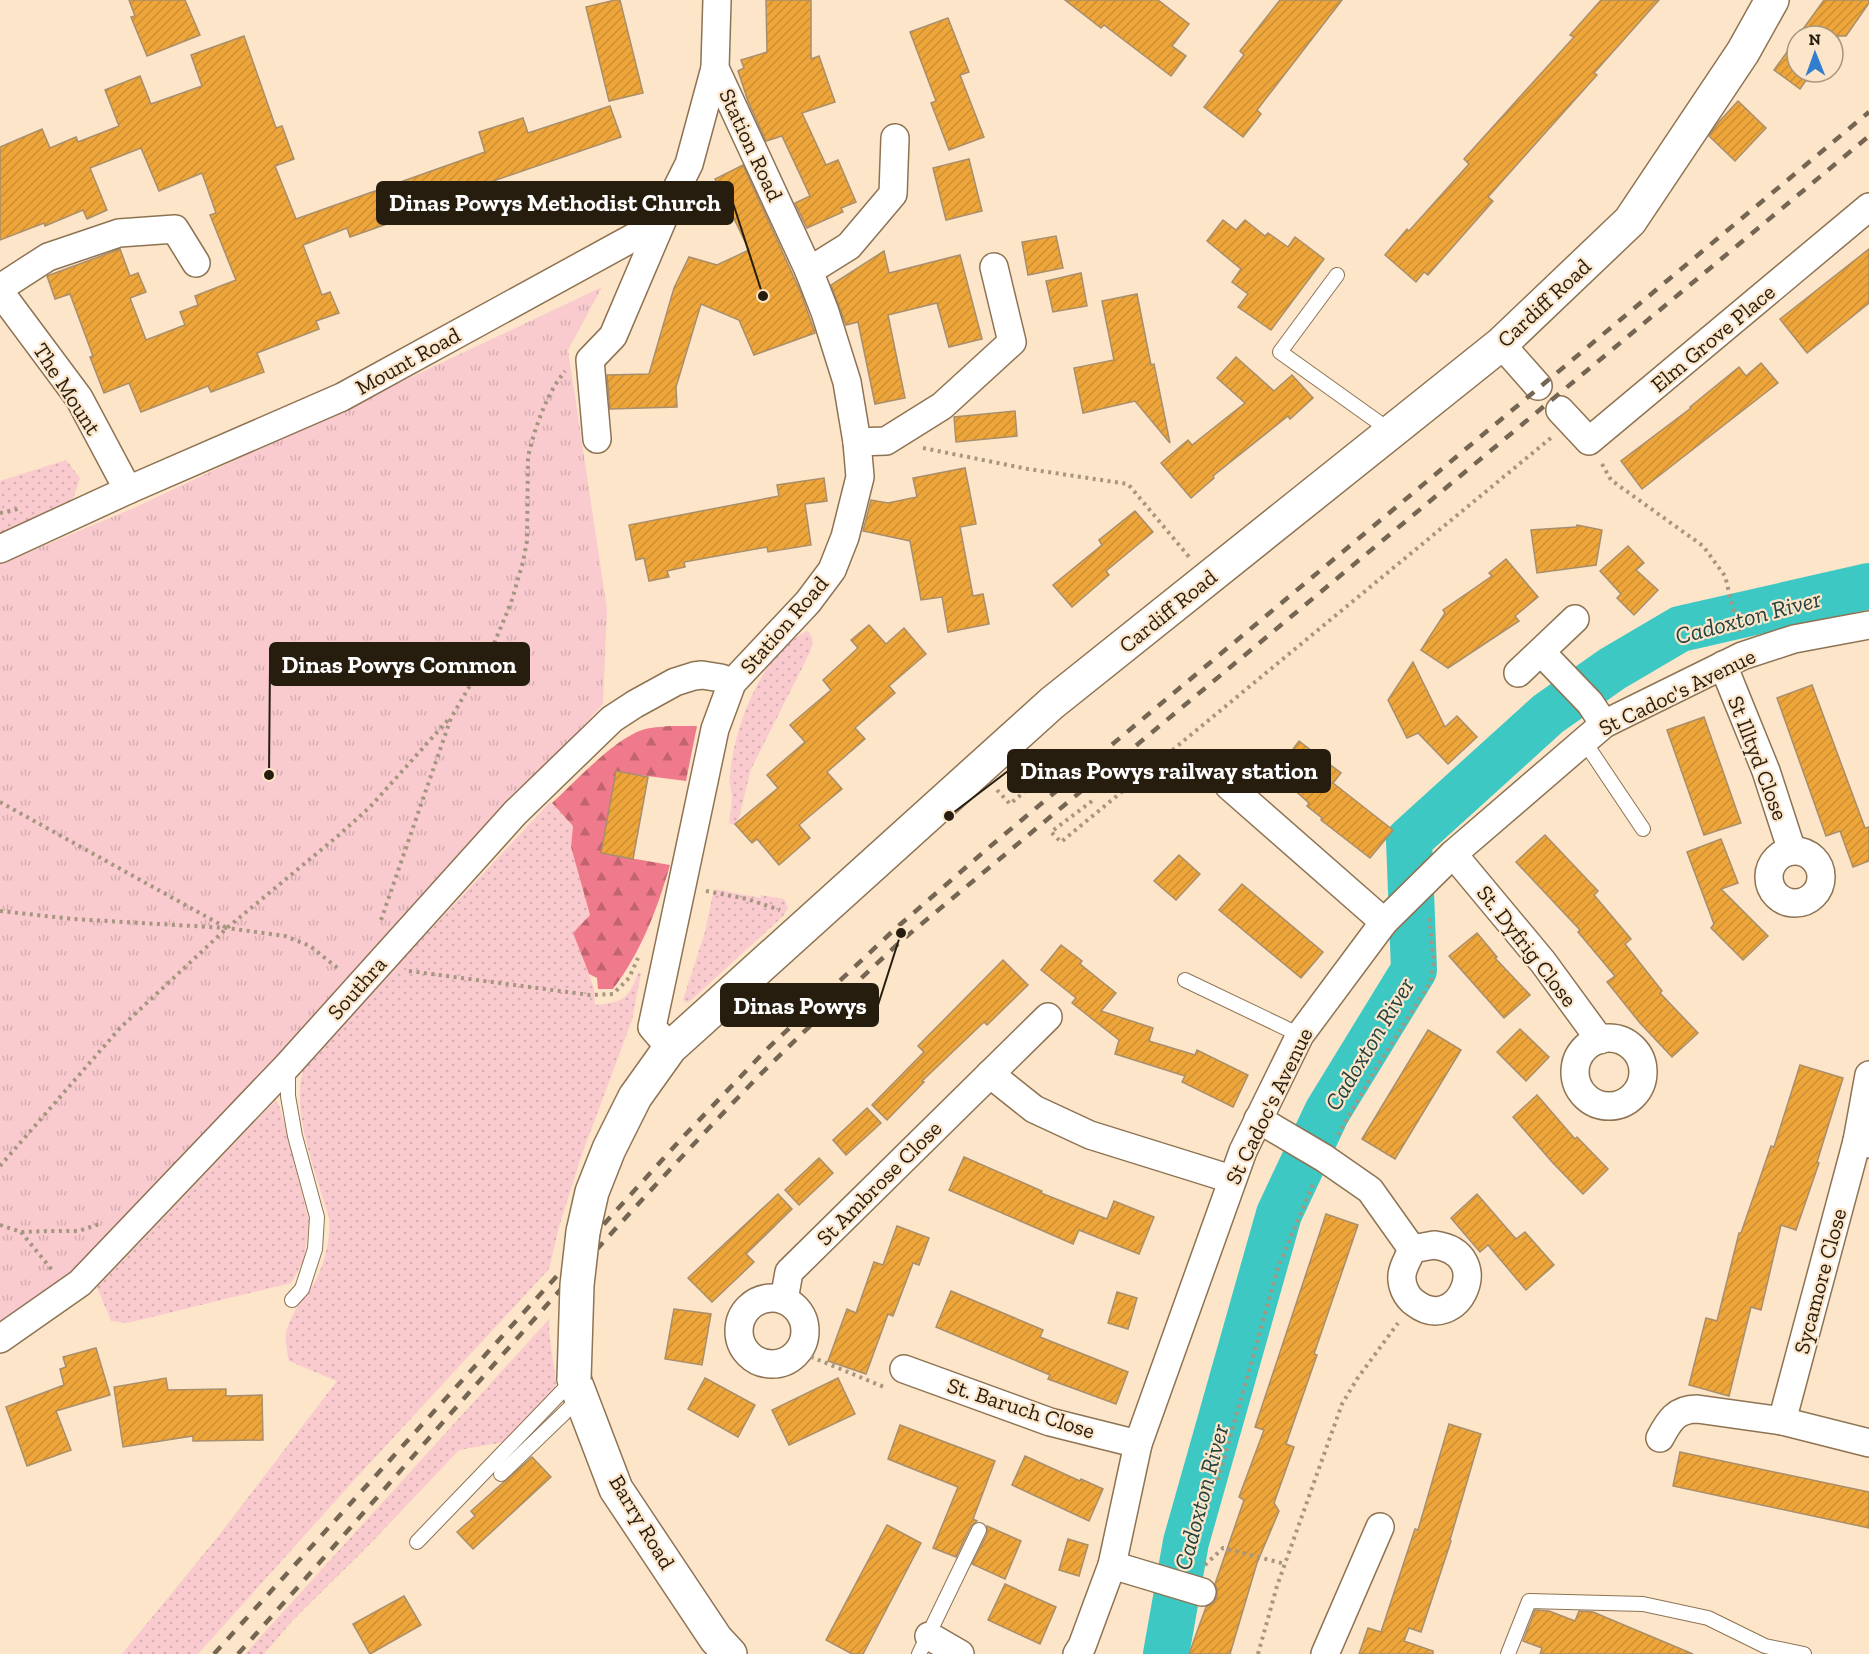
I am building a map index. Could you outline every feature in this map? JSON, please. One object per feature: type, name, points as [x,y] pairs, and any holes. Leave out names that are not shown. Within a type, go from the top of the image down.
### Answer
[{"type":"main road","name":"Cardiff Road","points":[[577,1388],[577,1285],[583,1232],[592,1192],[609,1149],[635,1096],[670,1048],[1052,703],[1501,344],[1630,221],[1743,52],[1772,0]]},
{"type":"main road","name":"Barry Road","points":[[577,1388],[616,1489],[716,1639],[730,1654]]},
{"type":"street","name":"Station Road","points":[[670,1048],[652,1027],[715,729],[732,683],[808,602],[832,570],[845,537],[860,477],[848,382],[825,312],[809,271],[715,68],[717,0]]},
{"type":"street","name":"Mount Road","points":[[0,549],[128,490],[342,397],[636,236],[670,202],[688,164],[715,68]]},
{"type":"street","points":[[809,271],[849,246],[893,194],[896,138]]},
{"type":"street","points":[[597,439],[590,360],[613,336],[670,202]]},
{"type":"street","name":"Elm Grove Place","points":[[1588,441],[1869,207]]},
{"type":"street","name":"The Mount","points":[[128,490],[79,398],[0,290],[48,257],[119,233],[175,229],[196,262]]},
{"type":"street","points":[[857,442],[886,441],[942,406],[1012,342],[994,267]]},
{"type":"street","points":[[1501,344],[1538,386]]},
{"type":"street","points":[[1565,416],[1588,441]]},
{"type":"street","points":[[1518,673],[1575,619]]},
{"type":"street","name":"St Cadoc's Avenue","points":[[1077,1654],[1112,1565],[1138,1444],[1231,1179],[1300,1035],[1384,921],[1593,722],[1743,656],[1794,639],[1869,626]]},
{"type":"street","points":[[1541,652],[1568,679],[1593,722]]},
{"type":"street","name":"St Illtyd Close","points":[[1723,665],[1766,771],[1792,851]]},
{"type":"street","name":"Southra","points":[[0,1339],[80,1283],[288,1065],[515,813],[612,719],[675,682],[694,676],[702,675],[732,683]]},
{"type":"street","points":[[1229,786],[1384,921]]},
{"type":"street","name":"St. Dyfrig Close","points":[[1453,854],[1543,962],[1600,1040]]},
{"type":"street","name":"St Ambrose Close","points":[[784,1300],[789,1272],[1048,1017]]},
{"type":"street","points":[[990,1074],[1034,1109],[1090,1135],[1231,1179]]},
{"type":"street","name":"Sycamore Close","points":[[1782,1421],[1863,1143],[1869,1075]]},
{"type":"street","points":[[1258,1119],[1324,1158],[1370,1190],[1412,1249]]},
{"type":"street","points":[[1434,1245],[1446,1246],[1456,1252],[1465,1264],[1468,1275],[1467,1287],[1456,1303],[1446,1309],[1435,1311],[1413,1303],[1406,1294],[1402,1277],[1404,1266],[1412,1249],[1434,1245]]},
{"type":"street","points":[[774,1298],[784,1300],[794,1306],[805,1326],[804,1337],[797,1352],[783,1362],[772,1364],[751,1357],[744,1350],[738,1329],[740,1319],[746,1310],[763,1299],[774,1298]]},
{"type":"street","name":"St. Baruch Close","points":[[898,1380],[1138,1444]]},
{"type":"street","points":[[1660,1438],[1670,1419],[1690,1409],[1782,1421],[1869,1443]]},
{"type":"street","points":[[1325,1654],[1380,1527]]},
{"type":"street","points":[[1112,1565],[1192,1589]]},
{"type":"street","points":[[924,1645],[960,1654]]},
{"type":"lane","points":[[1337,275],[1280,352],[1392,432]]},
{"type":"lane","points":[[1593,722],[1643,829]]},
{"type":"lane","points":[[1185,980],[1300,1035]]},
{"type":"lane","points":[[288,1065],[288,1096],[316,1217],[315,1249],[302,1289],[292,1300]]},
{"type":"lane","points":[[501,1474],[577,1388]]},
{"type":"lane","points":[[417,1542],[577,1388]]},
{"type":"lane","points":[[924,1645],[979,1530]]},
{"type":"lane","points":[[1508,1654],[1529,1601],[1643,1604],[1708,1618],[1765,1646],[1804,1654]]},
{"type":"path","points":[[379,925],[451,718],[493,646],[511,603],[527,541],[528,457],[551,388],[574,360],[590,360]]},
{"type":"path","points":[[1092,801],[1051,832],[1061,842],[1565,416]]},
{"type":"path","points":[[886,441],[1028,469],[1128,484],[1208,579]]},
{"type":"path","points":[[1588,441],[1611,480],[1703,546],[1725,576],[1739,632]]},
{"type":"path","points":[[0,1166],[120,1028],[227,928],[370,807],[451,718]]},
{"type":"path","points":[[1010,804],[1056,765]]},
{"type":"path","points":[[0,802],[227,928]]},
{"type":"path","points":[[1218,1480],[1277,1270],[1324,1158],[1430,983],[1434,964],[1426,881]]},
{"type":"path","points":[[681,886],[747,899],[812,920]]},
{"type":"path","points":[[0,911],[73,919],[227,928],[285,936],[310,946],[367,977],[590,995],[613,994]]},
{"type":"path","points":[[0,1225],[21,1232],[78,1231],[98,1224],[140,1220]]},
{"type":"path","points":[[21,1232],[69,1291]]},
{"type":"path","points":[[1258,1654],[1285,1564],[1342,1404],[1356,1379],[1413,1303]]},
{"type":"path","points":[[797,1352],[898,1380]]},
{"type":"path","points":[[1192,1589],[1223,1548],[1285,1564]]},
{"type":"green space","points":[[602,287],[568,350],[607,609],[603,704],[197,1150],[56,1290],[0,1322],[0,564],[136,507]]},
{"type":"green space","points":[[66,460],[80,478],[70,508],[0,539],[0,481]]},
{"type":"green space","points":[[807,631],[813,641],[810,652],[751,769],[737,826],[729,823],[732,798],[730,779],[732,758],[752,694],[776,657],[791,642]]},
{"type":"green space","points":[[670,726],[697,726],[686,781],[616,772],[601,853],[670,865],[654,914],[632,960],[613,989],[598,989],[597,978],[589,974],[573,933],[590,915],[571,847],[573,826],[552,803],[595,762],[631,735],[642,730]]},
{"type":"green space","points":[[550,802],[573,826],[571,847],[590,915],[573,933],[594,988],[595,1005],[612,1003],[623,998],[631,989],[638,973],[641,973],[632,1020],[581,1157],[559,1227],[549,1269],[356,1478],[198,1654],[122,1654],[220,1534],[337,1381],[289,1361],[286,1343],[286,1333],[291,1320],[320,1270],[329,1235],[329,1218],[302,1120],[301,1081],[305,1064]]},
{"type":"green space","points":[[714,889],[761,898],[761,895],[784,899],[788,908],[783,916],[688,1003],[683,1000],[705,932]]},
{"type":"green space","points":[[276,1100],[309,1221],[304,1260],[291,1283],[127,1323],[111,1321],[97,1287]]},
{"type":"green space","points":[[550,1318],[549,1332],[556,1381],[551,1396],[510,1441],[459,1450],[371,1543],[292,1621],[264,1654],[245,1654]]},
{"type":"building","points":[[129,0],[185,0],[200,35],[147,56],[131,17],[135,16]]},
{"type":"building","points":[[620,0],[643,93],[609,101],[586,7]]},
{"type":"building","points":[[766,0],[811,0],[811,59],[819,56],[835,102],[802,113],[826,165],[838,160],[856,202],[841,208],[843,212],[807,228],[795,203],[810,196],[782,136],[766,141],[748,101],[738,71],[744,68],[741,60],[767,52]]},
{"type":"building","points":[[1065,0],[1158,0],[1189,24],[1172,46],[1186,56],[1171,76],[1104,25],[1101,28]]},
{"type":"building","points":[[1280,0],[1342,0],[1257,110],[1261,114],[1243,137],[1204,107],[1244,55],[1240,51]]},
{"type":"building","points":[[1601,0],[1659,0],[1594,73],[1597,75],[1488,197],[1493,201],[1428,275],[1424,272],[1416,282],[1385,255],[1469,164],[1464,159],[1574,37],[1570,35]]},
{"type":"building","points":[[1824,0],[1869,0],[1846,36],[1845,24],[1807,24]]},
{"type":"building","points":[[948,18],[969,72],[960,75],[984,137],[949,150],[931,103],[936,101],[910,32]]},
{"type":"building","points":[[244,36],[276,128],[282,126],[294,159],[275,166],[296,219],[485,152],[479,132],[523,118],[528,133],[610,106],[621,137],[473,188],[475,193],[350,237],[347,228],[303,245],[322,295],[330,292],[339,313],[316,321],[319,329],[257,353],[264,372],[211,392],[208,386],[141,412],[129,383],[104,393],[70,294],[55,299],[47,276],[120,249],[130,276],[138,273],[146,292],[130,298],[146,340],[185,325],[180,312],[198,305],[195,296],[236,280],[210,215],[216,213],[202,173],[159,191],[141,148],[90,168],[107,210],[87,219],[83,210],[45,226],[44,223],[0,240],[0,147],[42,129],[50,148],[76,137],[78,142],[119,126],[105,90],[140,76],[151,104],[202,86],[191,55]]},
{"type":"building","points":[[1785,55],[1785,78],[1774,70]]},
{"type":"building","points":[[1793,84],[1804,84],[1800,89]]},
{"type":"building","points":[[1738,101],[1766,128],[1735,161],[1709,136]]},
{"type":"building","points":[[969,159],[982,211],[946,220],[933,168]]},
{"type":"building","points":[[743,165],[801,293],[815,333],[754,355],[739,320],[701,304],[676,387],[677,407],[610,409],[607,375],[649,374],[674,288],[689,257],[717,265],[749,250],[715,179]]},
{"type":"building","points":[[1223,220],[1236,230],[1245,220],[1265,236],[1268,233],[1288,247],[1295,237],[1324,259],[1271,330],[1238,307],[1248,294],[1232,282],[1241,269],[1207,241]]},
{"type":"building","points":[[1056,236],[1063,268],[1028,275],[1022,242]]},
{"type":"building","points":[[1869,249],[1869,303],[1807,353],[1780,319]]},
{"type":"building","points":[[884,251],[889,273],[960,255],[982,339],[949,347],[937,303],[888,315],[905,398],[875,404],[858,322],[846,325],[831,285]]},
{"type":"building","points":[[1081,273],[1087,306],[1053,312],[1046,281]]},
{"type":"building","points":[[1137,294],[1170,443],[1135,401],[1083,413],[1074,368],[1114,360],[1102,301]]},
{"type":"building","points":[[1236,357],[1274,391],[1292,375],[1313,398],[1290,419],[1288,416],[1213,476],[1214,478],[1191,498],[1161,463],[1188,440],[1192,445],[1245,403],[1217,378]]},
{"type":"building","points":[[1761,363],[1778,383],[1642,489],[1621,461],[1691,408],[1739,367],[1746,376]]},
{"type":"building","points":[[1015,411],[1017,436],[956,442],[954,417]]},
{"type":"building","points":[[965,468],[976,524],[960,527],[973,596],[983,594],[989,624],[948,632],[942,597],[921,600],[910,541],[863,531],[871,500],[888,503],[917,497],[913,478]]},
{"type":"building","points":[[824,478],[827,501],[805,504],[811,545],[768,552],[767,547],[684,562],[685,567],[667,571],[669,577],[649,581],[644,558],[636,560],[629,525],[779,496],[777,485]]},
{"type":"building","points":[[1135,511],[1153,532],[1106,571],[1109,575],[1072,607],[1053,585],[1102,545],[1099,540]]},
{"type":"building","points":[[1577,525],[1602,530],[1596,565],[1537,573],[1531,530],[1576,527]]},
{"type":"building","points":[[1628,546],[1644,563],[1636,570],[1658,590],[1634,615],[1617,598],[1621,594],[1600,571]]},
{"type":"building","points":[[1506,559],[1538,597],[1515,616],[1519,621],[1448,668],[1421,650],[1445,613],[1443,610],[1492,576],[1489,573]]},
{"type":"building","points":[[869,625],[886,644],[904,628],[926,654],[889,686],[895,693],[855,728],[865,739],[827,772],[842,789],[799,825],[810,838],[779,865],[757,839],[752,843],[735,824],[778,788],[767,775],[805,742],[790,725],[831,690],[823,680],[858,648],[851,640]]},
{"type":"building","points":[[1413,662],[1445,727],[1457,716],[1477,737],[1448,764],[1418,733],[1407,738],[1388,700]]},
{"type":"building","points":[[1812,685],[1865,828],[1869,827],[1869,861],[1853,867],[1840,831],[1826,836],[1777,698]]},
{"type":"building","points":[[1704,717],[1741,823],[1704,835],[1667,730]]},
{"type":"building","points":[[1299,741],[1341,773],[1333,783],[1393,830],[1370,858],[1321,820],[1322,818],[1307,806],[1309,803],[1275,773]]},
{"type":"building","points":[[616,771],[648,777],[633,859],[601,853]]},
{"type":"building","points":[[1545,835],[1598,891],[1594,895],[1631,939],[1625,944],[1662,991],[1660,993],[1698,1033],[1672,1057],[1640,1023],[1607,982],[1615,976],[1578,932],[1580,930],[1516,862]]},
{"type":"building","points":[[1721,839],[1738,883],[1721,889],[1768,936],[1743,960],[1711,928],[1714,924],[1687,852]]},
{"type":"building","points":[[1179,855],[1200,874],[1176,900],[1154,881]]},
{"type":"building","points":[[1242,884],[1323,952],[1301,978],[1219,910]]},
{"type":"building","points":[[1477,933],[1497,957],[1495,958],[1530,995],[1504,1018],[1449,956]]},
{"type":"building","points":[[1061,945],[1082,961],[1080,964],[1116,993],[1101,1011],[1153,1028],[1149,1041],[1195,1055],[1197,1050],[1248,1075],[1233,1107],[1182,1082],[1185,1076],[1115,1054],[1119,1040],[1072,1003],[1076,998],[1041,970]]},
{"type":"building","points":[[1003,960],[1028,985],[987,1025],[984,1022],[922,1081],[924,1082],[887,1120],[872,1105],[924,1052],[918,1046]]},
{"type":"building","points":[[1520,1029],[1549,1057],[1526,1081],[1497,1052]]},
{"type":"building","points":[[1428,1030],[1461,1050],[1395,1159],[1362,1139]]},
{"type":"building","points":[[1800,1065],[1843,1078],[1817,1162],[1819,1163],[1796,1230],[1781,1225],[1761,1310],[1751,1307],[1729,1396],[1689,1385],[1706,1318],[1717,1321],[1739,1233],[1741,1233],[1771,1146],[1774,1147]]},
{"type":"building","points":[[1537,1095],[1575,1139],[1577,1137],[1608,1169],[1583,1194],[1513,1117]]},
{"type":"building","points":[[867,1108],[881,1123],[846,1155],[833,1140]]},
{"type":"building","points":[[964,1157],[1042,1191],[1041,1193],[1107,1219],[1114,1201],[1154,1217],[1139,1254],[1079,1230],[1073,1244],[949,1190]]},
{"type":"building","points":[[819,1158],[833,1173],[799,1205],[785,1190]]},
{"type":"building","points":[[778,1194],[792,1209],[746,1254],[754,1262],[712,1302],[688,1278]]},
{"type":"building","points":[[1477,1194],[1516,1239],[1525,1232],[1554,1265],[1526,1290],[1488,1245],[1480,1252],[1451,1218]]},
{"type":"building","points":[[1326,1214],[1358,1225],[1286,1444],[1294,1447],[1274,1503],[1279,1511],[1257,1563],[1230,1654],[1189,1654],[1206,1607],[1217,1597],[1215,1584],[1244,1500],[1239,1497],[1264,1430],[1255,1427]]},
{"type":"building","points":[[897,1226],[929,1238],[919,1265],[913,1263],[893,1316],[888,1314],[866,1374],[828,1361],[847,1309],[856,1313],[874,1262],[883,1265]]},
{"type":"building","points":[[951,1291],[1043,1330],[1040,1337],[1128,1372],[1116,1404],[1048,1379],[1050,1375],[936,1327]]},
{"type":"building","points":[[1117,1292],[1137,1298],[1128,1329],[1108,1323]]},
{"type":"building","points":[[674,1309],[711,1314],[702,1365],[665,1359]]},
{"type":"building","points":[[96,1348],[110,1395],[56,1411],[71,1450],[27,1466],[6,1407],[64,1385],[60,1369],[66,1367],[63,1357]]},
{"type":"building","points":[[166,1378],[168,1390],[226,1389],[226,1396],[262,1395],[263,1440],[193,1441],[193,1436],[123,1447],[114,1387]]},
{"type":"building","points":[[705,1378],[755,1405],[738,1437],[688,1409]]},
{"type":"building","points":[[838,1378],[855,1414],[789,1445],[772,1410]]},
{"type":"building","points":[[1449,1424],[1481,1434],[1451,1541],[1421,1632],[1409,1628],[1404,1641],[1433,1651],[1433,1654],[1359,1654],[1368,1628],[1381,1632],[1415,1529],[1418,1530]]},
{"type":"building","points":[[900,1425],[995,1461],[973,1519],[977,1521],[971,1526],[956,1557],[933,1548],[958,1487],[888,1459]]},
{"type":"building","points":[[1680,1452],[1869,1492],[1869,1528],[1673,1486]]},
{"type":"building","points":[[1025,1456],[1103,1489],[1089,1521],[1012,1485]]},
{"type":"building","points":[[532,1457],[551,1477],[473,1549],[457,1532],[475,1516],[471,1511]]},
{"type":"building","points":[[887,1525],[921,1543],[863,1654],[852,1654],[826,1640]]},
{"type":"building","points":[[987,1526],[1021,1541],[1005,1579],[972,1564],[987,1534]]},
{"type":"building","points":[[1068,1539],[1088,1545],[1079,1576],[1059,1570]]},
{"type":"building","points":[[1005,1584],[1056,1607],[1040,1644],[988,1620]]},
{"type":"building","points":[[404,1596],[421,1625],[370,1654],[353,1624]]},
{"type":"building","points":[[1535,1610],[1549,1611],[1575,1621],[1579,1611],[1593,1612],[1693,1654],[1540,1654],[1542,1648],[1523,1641]]},
{"type":"waterway","name":"Cadoxton River","points":[[1166,1654],[1186,1542],[1279,1214],[1327,1112],[1414,970],[1409,840],[1548,714],[1612,669],[1680,629],[1869,586]]},
{"type":"railway","points":[[214,1654],[682,1138],[766,1050],[895,929],[987,849],[1869,112]]},
{"type":"railway","points":[[238,1654],[556,1294],[686,1153],[770,1065],[901,941],[1869,136]]},
{"type":"place","name":"Dinas Powys Methodist Church","points":[[763,296]]},
{"type":"place","name":"Dinas Powys Common","points":[[269,775]]},
{"type":"place","name":"Dinas Powys railway station","points":[[949,816]]},
{"type":"place","name":"Dinas Powys","points":[[901,933]]}]
